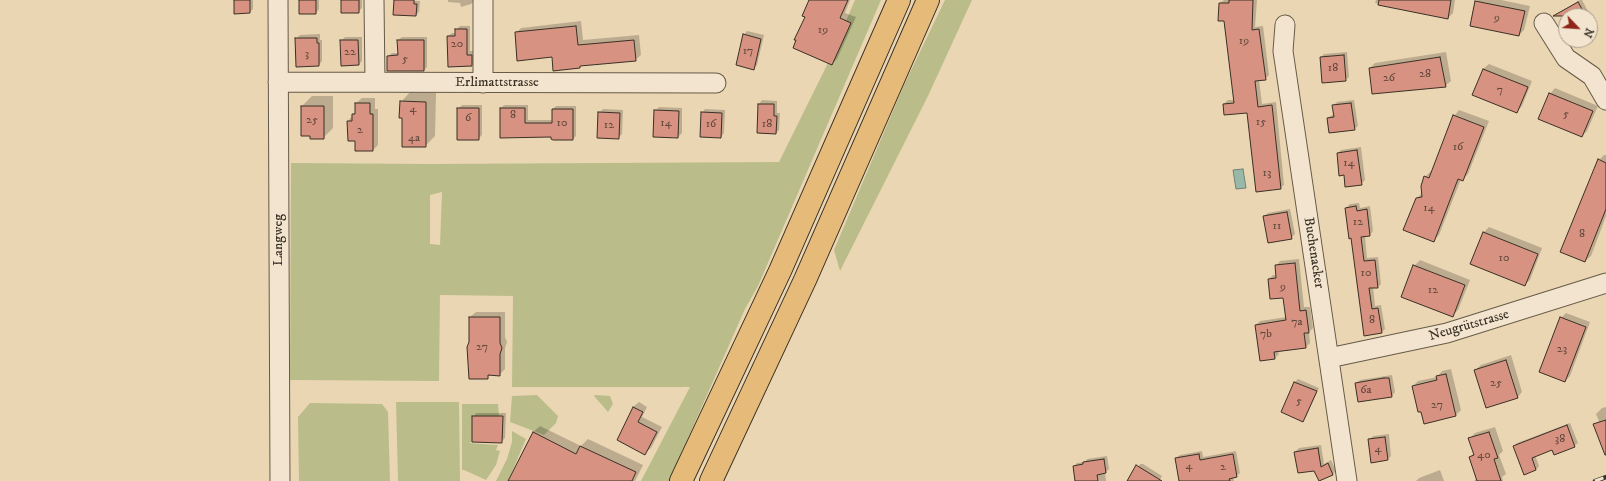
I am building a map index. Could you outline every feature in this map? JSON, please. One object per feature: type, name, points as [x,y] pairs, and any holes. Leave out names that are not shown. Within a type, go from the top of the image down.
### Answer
[{"type":"highway","points":[[681,481],[784,264],[899,0]]},
{"type":"highway","points":[[711,481],[805,280],[928,0]]},
{"type":"street","name":"Langweg","points":[[278,0],[280,481]]},
{"type":"street","points":[[374,0],[375,82]]},
{"type":"street","points":[[483,0],[483,83]]},
{"type":"street","points":[[1544,23],[1566,58],[1592,76],[1606,100]]},
{"type":"street","name":"Buchenacker","points":[[1285,25],[1283,51],[1346,481]]},
{"type":"street","name":"Erlimattstrasse","points":[[278,82],[716,83]]},
{"type":"street","name":"Neugrütstrasse","points":[[1329,358],[1447,334],[1606,283]]},
{"type":"green space","points":[[855,0],[881,0],[758,286],[745,309],[669,481],[641,481],[690,387],[512,387],[513,296],[440,295],[439,381],[290,380],[291,163],[431,164],[779,162],[826,67]],"holes":[[[442,192],[440,245],[430,244],[430,195]]]},
{"type":"green space","points":[[945,0],[972,0],[928,96],[840,271],[834,250],[904,85]]},
{"type":"green space","points":[[537,395],[558,416],[556,423],[544,435],[510,422],[512,396]]},
{"type":"green space","points":[[594,396],[610,396],[613,404],[608,412]]},
{"type":"green space","points":[[396,402],[459,402],[460,481],[398,481]]},
{"type":"green space","points":[[310,403],[382,404],[388,412],[390,481],[299,481],[298,417]]},
{"type":"green space","points":[[462,404],[498,404],[499,416],[472,417],[472,442],[469,443],[498,445],[496,450],[500,451],[496,465],[486,480],[462,470]]},
{"type":"green space","points":[[512,431],[526,439],[508,481],[496,481],[507,459],[512,442]]},
{"type":"shaded area","points":[[1243,169],[1246,188],[1236,189],[1233,170]]},
{"type":"building","points":[[234,0],[250,0],[250,13],[234,14]]},
{"type":"building","points":[[299,0],[316,0],[316,14],[299,14]]},
{"type":"building","points":[[341,0],[359,0],[359,13],[341,13]]},
{"type":"building","points":[[394,0],[414,0],[414,4],[417,4],[416,16],[393,15]]},
{"type":"building","points":[[809,0],[848,0],[840,18],[851,23],[832,65],[793,48],[796,40],[794,40],[805,17],[802,16]]},
{"type":"building","points":[[1229,0],[1253,0],[1252,30],[1259,29],[1266,80],[1255,81],[1258,107],[1272,105],[1281,189],[1256,192],[1247,113],[1224,115],[1223,104],[1234,103],[1224,21],[1218,21],[1219,3],[1229,3]]},
{"type":"building","points":[[1379,0],[1451,0],[1448,19],[1378,5]]},
{"type":"building","points":[[1475,1],[1525,11],[1519,36],[1470,26]]},
{"type":"building","points":[[1578,2],[1581,8],[1567,8]]},
{"type":"building","points":[[576,26],[578,45],[634,40],[636,61],[580,66],[580,68],[553,71],[552,57],[517,61],[515,32]]},
{"type":"building","points":[[455,29],[467,29],[467,55],[472,55],[472,66],[448,67],[447,36],[455,36]]},
{"type":"building","points":[[743,34],[761,39],[754,70],[736,65]]},
{"type":"building","points":[[295,38],[317,38],[317,43],[319,43],[319,66],[296,67]]},
{"type":"building","points":[[340,40],[358,40],[359,65],[341,66]]},
{"type":"building","points":[[397,40],[424,40],[424,71],[387,71],[387,56],[398,55]]},
{"type":"building","points":[[1344,55],[1346,81],[1322,83],[1320,57]]},
{"type":"building","points":[[1440,57],[1446,87],[1372,94],[1369,68]]},
{"type":"building","points":[[1483,69],[1528,87],[1517,113],[1472,95]]},
{"type":"building","points":[[1549,93],[1593,111],[1582,137],[1538,119]]},
{"type":"building","points":[[400,101],[426,102],[426,147],[402,147],[402,118],[399,118]]},
{"type":"building","points":[[355,103],[370,103],[370,114],[373,114],[373,151],[355,151],[355,141],[348,141],[347,121],[352,121],[352,114],[355,114]]},
{"type":"building","points":[[1351,103],[1355,130],[1329,133],[1327,118],[1334,117],[1332,105]]},
{"type":"building","points":[[758,104],[774,104],[774,116],[777,116],[776,134],[757,133]]},
{"type":"building","points":[[301,106],[324,106],[324,139],[310,139],[310,136],[301,136]]},
{"type":"building","points":[[457,108],[479,108],[479,140],[457,140]]},
{"type":"building","points":[[500,108],[525,108],[525,123],[552,123],[552,109],[573,109],[573,140],[553,140],[551,137],[500,138]]},
{"type":"building","points":[[654,110],[679,111],[678,138],[653,137]]},
{"type":"building","points":[[598,112],[620,113],[619,139],[597,138]]},
{"type":"building","points":[[701,112],[722,113],[721,138],[700,137]]},
{"type":"building","points":[[1453,115],[1484,127],[1463,181],[1458,179],[1434,242],[1403,230],[1416,198],[1422,197],[1421,186],[1424,176],[1429,178]]},
{"type":"building","points":[[1357,150],[1362,185],[1345,187],[1344,175],[1339,176],[1337,153]]},
{"type":"building","points":[[1598,159],[1606,163],[1606,209],[1585,262],[1560,252]]},
{"type":"building","points":[[1356,206],[1357,211],[1367,209],[1370,236],[1361,237],[1364,261],[1375,260],[1378,288],[1369,288],[1372,309],[1378,308],[1382,333],[1364,336],[1351,238],[1349,239],[1345,208]]},
{"type":"building","points":[[1287,212],[1292,239],[1268,243],[1263,216]]},
{"type":"building","points":[[1483,232],[1538,254],[1525,286],[1470,264]]},
{"type":"building","points":[[1295,263],[1300,311],[1306,310],[1309,333],[1304,333],[1306,348],[1274,352],[1275,359],[1260,361],[1255,325],[1286,320],[1283,298],[1270,299],[1268,279],[1276,278],[1275,265]]},
{"type":"building","points":[[1413,265],[1465,285],[1453,317],[1401,297]]},
{"type":"building","points":[[469,317],[500,317],[500,343],[502,348],[500,354],[500,376],[488,375],[488,379],[469,379],[467,347],[469,342]]},
{"type":"building","points":[[1560,317],[1586,327],[1565,382],[1539,372]]},
{"type":"building","points":[[1506,360],[1518,398],[1486,408],[1474,370]]},
{"type":"building","points":[[1446,374],[1456,416],[1424,424],[1421,412],[1418,412],[1412,386],[1437,380],[1436,376]]},
{"type":"building","points":[[1389,378],[1392,397],[1358,402],[1355,383]]},
{"type":"building","points":[[1294,382],[1317,391],[1303,422],[1281,412]]},
{"type":"building","points":[[633,407],[643,412],[638,422],[657,432],[645,455],[617,440]]},
{"type":"building","points":[[472,416],[503,416],[502,443],[472,442]]},
{"type":"building","points":[[1606,420],[1606,455],[1605,455],[1593,424]]},
{"type":"building","points":[[1567,425],[1575,447],[1554,455],[1552,450],[1532,458],[1536,470],[1524,475],[1513,446]]},
{"type":"building","points":[[533,432],[576,454],[580,446],[636,472],[632,481],[508,481]]},
{"type":"building","points":[[1489,432],[1498,458],[1494,459],[1501,481],[1477,481],[1469,457],[1474,455],[1468,438]]},
{"type":"building","points":[[1385,437],[1388,460],[1371,463],[1368,439]]},
{"type":"building","points":[[1318,448],[1321,467],[1328,463],[1333,475],[1319,481],[1314,471],[1298,473],[1294,452]]},
{"type":"building","points":[[1199,454],[1200,460],[1233,454],[1237,477],[1229,479],[1230,481],[1179,481],[1175,458]]},
{"type":"building","points":[[1104,459],[1106,473],[1097,475],[1098,481],[1075,481],[1073,466],[1083,464],[1083,462]]},
{"type":"building","points":[[1136,465],[1162,481],[1127,481]]},
{"type":"railway","points":[[1595,481],[1606,477]]}]
